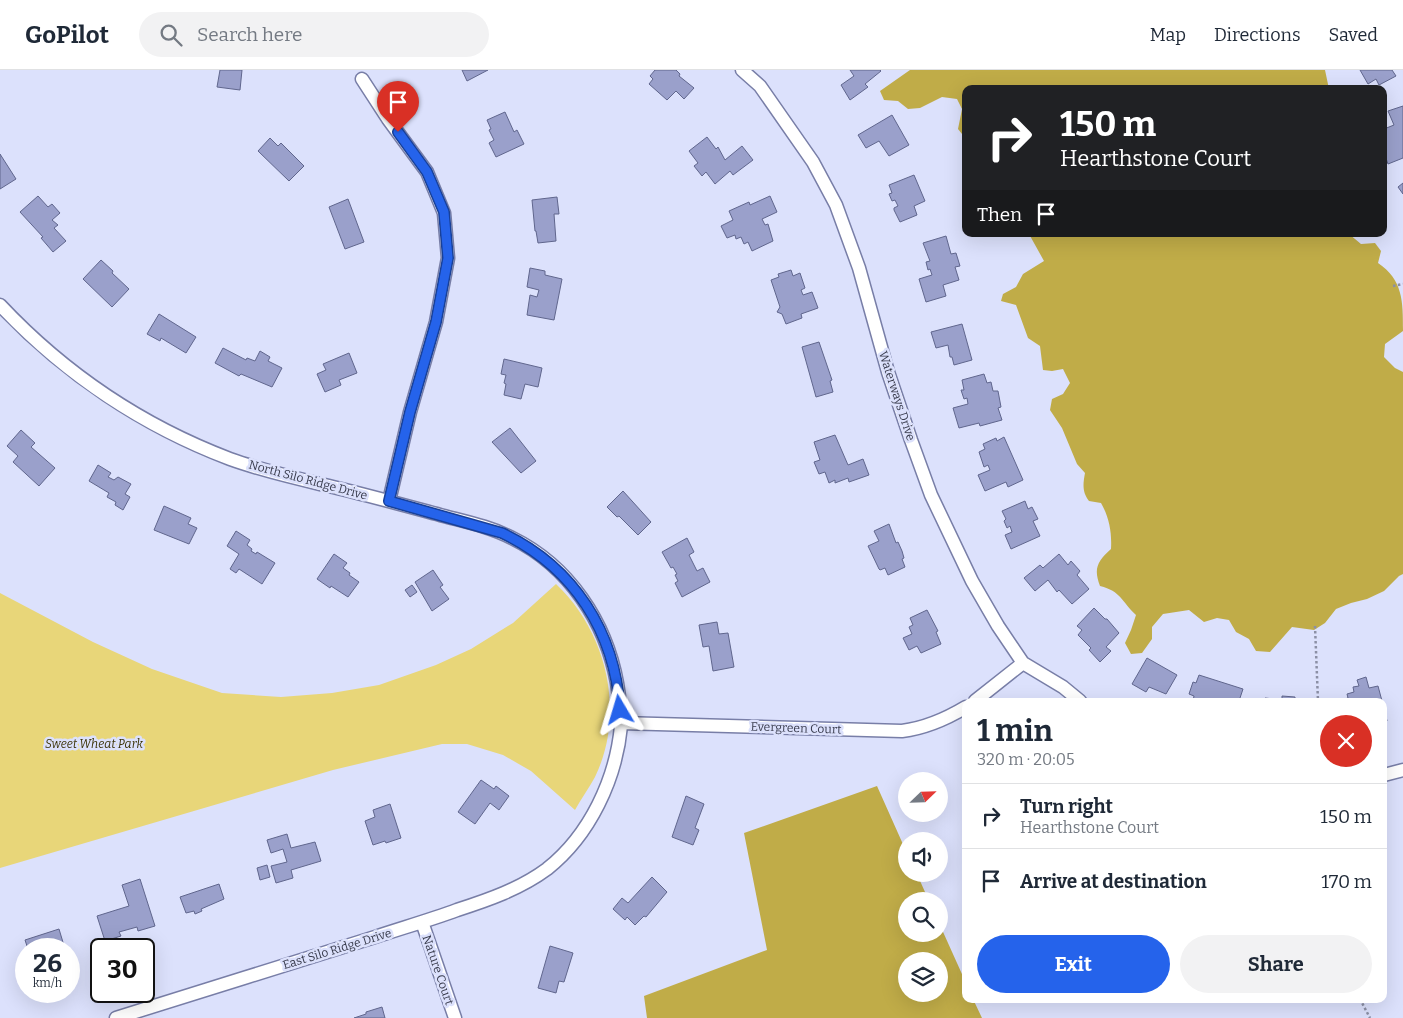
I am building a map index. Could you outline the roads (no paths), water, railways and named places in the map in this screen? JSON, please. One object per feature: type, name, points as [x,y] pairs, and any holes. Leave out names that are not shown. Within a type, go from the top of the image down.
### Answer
[{"type":"street","name":"Waterways Drive","points":[[742,70],[760,86],[813,162],[836,205],[859,268],[888,372],[931,495],[972,581],[998,626],[1023,663],[1076,698]]},
{"type":"street","points":[[362,79],[388,119],[427,172],[444,212],[448,258],[436,322],[410,412],[389,501]]},
{"type":"street","name":"North Silo Ridge Drive","points":[[0,305],[18,324],[87,382],[155,426],[231,459],[301,480],[389,501],[502,533],[533,551],[566,578],[592,614],[612,659],[621,722],[613,770],[598,804],[567,850],[551,865]]},
{"type":"street","points":[[979,698],[1023,663]]},
{"type":"street","name":"Evergreen Court","points":[[621,722],[902,731],[940,721],[962,709]]},
{"type":"street","points":[[1387,774],[1403,770]]},
{"type":"street","name":"East Silo Ridge Drive","points":[[116,1018],[422,922],[489,899],[512,890],[536,877],[551,865]]},
{"type":"street","name":"Nature Court","points":[[422,922],[454,1018]]},
{"type":"park label","name":"Sweet Wheat Park","points":[[94,744]]}]
